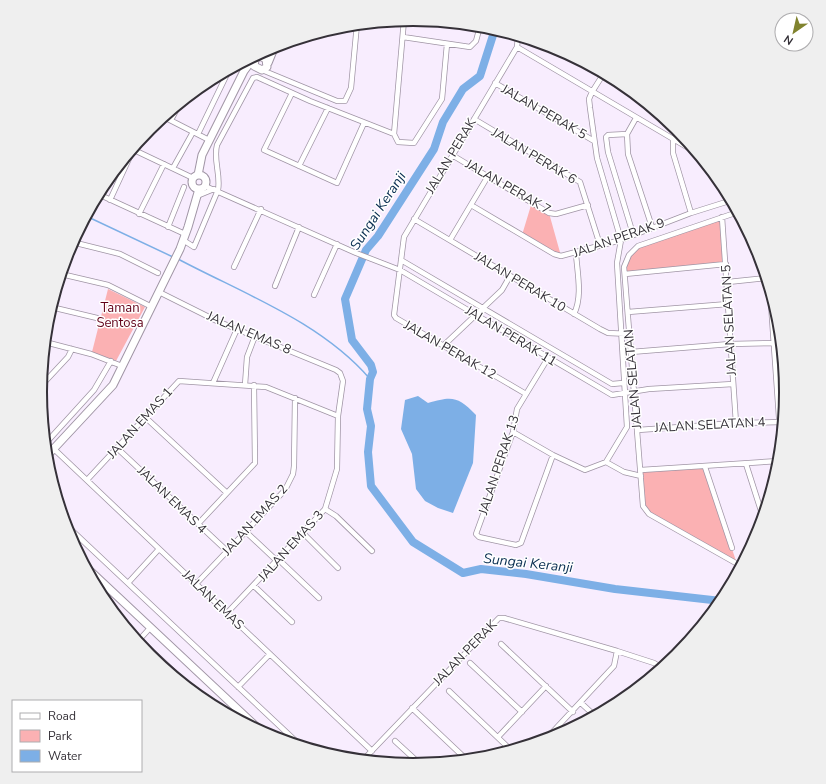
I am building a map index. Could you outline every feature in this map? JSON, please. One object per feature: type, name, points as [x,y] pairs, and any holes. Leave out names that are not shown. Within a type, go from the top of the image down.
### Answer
[{"type":"street","points":[[404,26],[394,134],[398,142],[411,144],[415,141],[442,99],[447,44]]},
{"type":"street","points":[[242,75],[246,72],[259,70],[278,76],[337,101],[345,101],[351,88],[355,31]]},
{"type":"street","points":[[403,37],[470,46],[473,44],[478,32]]},
{"type":"street","points":[[518,41],[517,47],[684,146]]},
{"type":"street","name":"JALAN PERAK","points":[[400,270],[404,237],[517,47]]},
{"type":"street","points":[[261,59],[278,76]]},
{"type":"street","points":[[259,70],[261,59]]},
{"type":"street","points":[[259,60],[254,64],[259,70]]},
{"type":"street","points":[[202,187],[193,185],[202,155],[248,66]]},
{"type":"street","points":[[104,197],[168,227],[184,237],[194,246],[220,181],[216,151],[253,78],[257,77],[364,123],[394,134]]},
{"type":"street","points":[[512,432],[553,455],[585,470],[606,462],[626,427],[617,263],[621,240],[597,158],[590,108],[592,92],[601,78]]},
{"type":"street","points":[[173,168],[196,133],[223,79]]},
{"type":"street","name":"JALAN PERAK 5","points":[[495,83],[594,141]]},
{"type":"street","points":[[292,93],[264,150],[337,183],[364,123]]},
{"type":"street","points":[[299,166],[328,108]]},
{"type":"street","points":[[224,110],[233,115]]},
{"type":"street","points":[[173,116],[171,120],[209,140]]},
{"type":"street","points":[[636,118],[627,134],[628,154],[652,227]]},
{"type":"street","name":"JALAN PERAK 6","points":[[474,119],[580,182],[600,245]]},
{"type":"street","points":[[627,134],[608,135],[606,137],[608,152],[633,234]]},
{"type":"street","points":[[672,140],[673,154],[691,213]]},
{"type":"street","points":[[54,449],[113,385],[180,249],[197,196],[205,179],[202,176],[195,176],[173,168],[138,151]]},
{"type":"street","name":"JALAN PERAK 7","points":[[452,155],[549,213],[556,214],[588,205]]},
{"type":"street","points":[[139,214],[164,164]]},
{"type":"street","points":[[110,200],[125,166]]},
{"type":"street","points":[[450,240],[488,176]]},
{"type":"street","name":"JALAN PERAK 11","points":[[202,187],[216,190],[356,253],[400,270],[612,395],[624,394]]},
{"type":"street","points":[[168,227],[184,188]]},
{"type":"street","points":[[197,196],[216,190]]},
{"type":"street","name":"JALAN PERAK 9","points":[[471,205],[554,254],[561,256],[621,240],[633,234],[725,201]]},
{"type":"street","points":[[234,267],[260,209]]},
{"type":"street","name":"JALAN SELATAN","points":[[732,214],[638,246],[629,255],[624,267],[643,506],[649,514],[736,563]]},
{"type":"street","name":"JALAN SELATAN 5","points":[[722,217],[728,282],[730,344],[736,423]]},
{"type":"street","name":"JALAN PERAK 10","points":[[414,219],[608,333],[630,334]]},
{"type":"street","points":[[275,286],[299,227]]},
{"type":"street","points":[[79,244],[120,254],[158,273]]},
{"type":"street","points":[[314,295],[337,244]]},
{"type":"street","points":[[574,314],[578,306],[579,291],[576,253]]},
{"type":"street","name":"JALAN PERAK 11","points":[[401,260],[612,384],[623,383]]},
{"type":"street","points":[[625,274],[726,264]]},
{"type":"street","name":"JALAN PERAK 12","points":[[400,270],[394,317],[526,394]]},
{"type":"street","points":[[66,275],[108,285],[152,307]]},
{"type":"street","points":[[443,346],[502,290],[510,276]]},
{"type":"street","points":[[728,282],[761,278]]},
{"type":"street","name":"JALAN EMAS 8","points":[[159,292],[237,329],[340,373]]},
{"type":"street","points":[[628,312],[728,304]]},
{"type":"street","points":[[57,308],[97,318]]},
{"type":"street","points":[[772,319],[778,405]]},
{"type":"street","points":[[213,383],[237,329]]},
{"type":"street","points":[[245,385],[247,357],[255,336]]},
{"type":"street","points":[[50,343],[111,361],[122,366]]},
{"type":"street","points":[[631,352],[730,344],[773,343]]},
{"type":"street","points":[[48,380],[68,357],[72,349]]},
{"type":"street","name":"JALAN PERAK 13","points":[[548,358],[517,409],[512,432],[476,534],[478,537],[519,544],[553,455]]},
{"type":"street","points":[[50,439],[94,390],[111,361]]},
{"type":"street","name":"JALAN EMAS 3","points":[[227,613],[325,509],[337,469],[338,416],[343,381],[340,373]]},
{"type":"street","name":"JALAN EMAS 1","points":[[87,480],[179,381],[266,387],[338,416]]},
{"type":"street","points":[[624,394],[649,389],[733,384]]},
{"type":"street","points":[[198,524],[255,463],[254,385]]},
{"type":"street","name":"JALAN EMAS 2","points":[[196,584],[285,490],[293,474],[295,398]]},
{"type":"street","points":[[145,417],[227,493]]},
{"type":"street","name":"JALAN SELATAN 4","points":[[638,430],[736,423],[777,422]]},
{"type":"street","points":[[59,430],[66,437]]},
{"type":"street","name":"JALAN EMAS 4","points":[[117,448],[227,551]]},
{"type":"street","name":"JALAN EMAS","points":[[54,449],[372,751]]},
{"type":"street","points":[[606,462],[624,472],[641,476]]},
{"type":"street","points":[[641,470],[772,462]]},
{"type":"street","points":[[746,464],[760,509]]},
{"type":"street","points":[[705,467],[732,548]]},
{"type":"street","points":[[325,509],[336,516],[372,551]]},
{"type":"street","points":[[245,531],[319,598]]},
{"type":"street","points":[[303,533],[338,568]]},
{"type":"street","points":[[76,534],[292,738]]},
{"type":"street","points":[[128,583],[159,549]]},
{"type":"street","points":[[99,579],[247,718]]},
{"type":"street","points":[[254,586],[292,622]]},
{"type":"street","name":"JALAN PERAK","points":[[368,755],[498,618],[504,618],[617,651],[657,665]]},
{"type":"street","points":[[141,637],[150,628]]},
{"type":"street","points":[[501,644],[573,712]]},
{"type":"street","points":[[557,728],[614,666],[617,651]]},
{"type":"street","points":[[238,687],[270,654]]},
{"type":"street","points":[[470,663],[522,712]]},
{"type":"street","points":[[498,737],[546,686]]},
{"type":"street","points":[[449,691],[507,746]]},
{"type":"street","points":[[581,703],[591,712]]},
{"type":"street","points":[[412,708],[462,755]]},
{"type":"street","points":[[395,741],[413,758]]},
{"type":"green space","points":[[532,202],[549,213],[561,256],[522,235]]},
{"type":"green space","points":[[722,217],[726,264],[625,274],[625,266],[628,258],[638,246]]},
{"type":"green space","name":"Taman Sentosa","points":[[108,289],[145,307],[116,361],[92,352]]},
{"type":"green space","points":[[705,467],[736,563],[645,510],[641,470]]},
{"type":"water","points":[[418,396],[428,403],[443,399],[454,399],[464,404],[476,415],[473,463],[453,513],[438,508],[425,501],[416,489],[412,454],[401,429],[405,400]]},
{"type":"waterway","name":"Sungai Keranji","points":[[493,35],[480,76],[463,89],[443,122],[434,149],[378,236],[366,250],[345,299],[352,340],[371,365],[373,372],[370,379],[367,409],[371,426],[368,452],[371,486],[413,542],[463,573],[481,569],[526,574],[615,589],[713,600]]},
{"type":"waterway","points":[[91,218],[173,257]]},
{"type":"waterway","points":[[178,259],[255,297],[305,325],[329,341],[370,379]]}]
